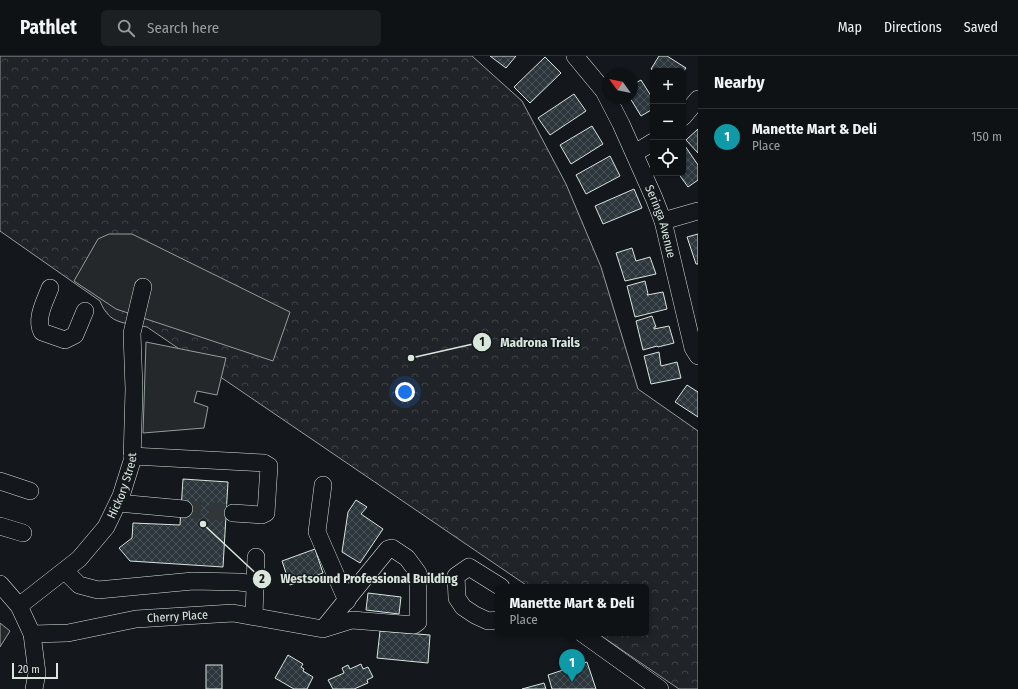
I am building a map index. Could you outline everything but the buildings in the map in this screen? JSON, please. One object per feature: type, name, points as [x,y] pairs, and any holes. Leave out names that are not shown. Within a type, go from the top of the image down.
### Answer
[{"type":"street","name":"Seringa Avenue","points":[[575,56],[604,91],[635,153],[663,221],[693,348],[698,356]]},
{"type":"street","points":[[686,113],[698,99]]},
{"type":"street","points":[[635,153],[650,144]]},
{"type":"street","points":[[663,221],[698,211]]},
{"type":"street","name":"Hickory Street","points":[[19,606],[65,571],[95,541],[106,527],[127,481],[132,456],[134,389],[133,324],[143,287]]},
{"type":"street","points":[[50,288],[41,314],[39,326],[42,332],[64,340],[75,335],[84,311]]},
{"type":"street","points":[[132,456],[264,463],[269,466],[266,513],[262,516],[233,513]]},
{"type":"street","points":[[0,482],[30,491]]},
{"type":"street","points":[[323,485],[317,532],[347,601]]},
{"type":"street","points":[[118,503],[184,509]]},
{"type":"street","points":[[0,526],[23,533]]},
{"type":"street","points":[[392,548],[408,558],[418,573],[418,622],[414,625],[352,620],[323,629],[388,549],[392,548]]},
{"type":"street","points":[[254,616],[256,557]]},
{"type":"street","points":[[495,620],[488,621],[463,607],[457,598],[456,576],[469,567],[496,584]]},
{"type":"street","points":[[65,571],[79,585],[98,590],[193,581],[255,584]]},
{"type":"street","points":[[0,584],[19,606],[32,634],[38,673],[34,689]]},
{"type":"street","name":"Cherry Place","points":[[32,634],[68,633],[136,619],[233,613],[323,629]]},
{"type":"street","points":[[586,636],[660,689]]},
{"type":"green space","points":[[0,56],[472,56],[522,101],[566,184],[601,267],[638,389],[698,431],[698,689],[679,689],[601,636],[649,636],[649,584],[525,584],[147,327],[119,322],[113,319],[108,315],[100,301],[0,231]]},
{"type":"shaded area","points":[[109,234],[132,234],[290,312],[273,361],[116,309],[74,281],[98,239]]},
{"type":"shaded area","points":[[146,342],[226,358],[217,395],[197,391],[194,402],[208,407],[204,428],[143,433]]},
{"type":"shaded area","points":[[0,623],[10,631],[0,647]]},
{"type":"tunnel","points":[[184,509],[233,513]]},
{"type":"place","name":"Madrona Trails","points":[[411,358]]},
{"type":"place","name":"Westsound Professional Building","points":[[203,524]]},
{"type":"place","name":"Manette Mart & Deli","points":[[572,682]]}]
